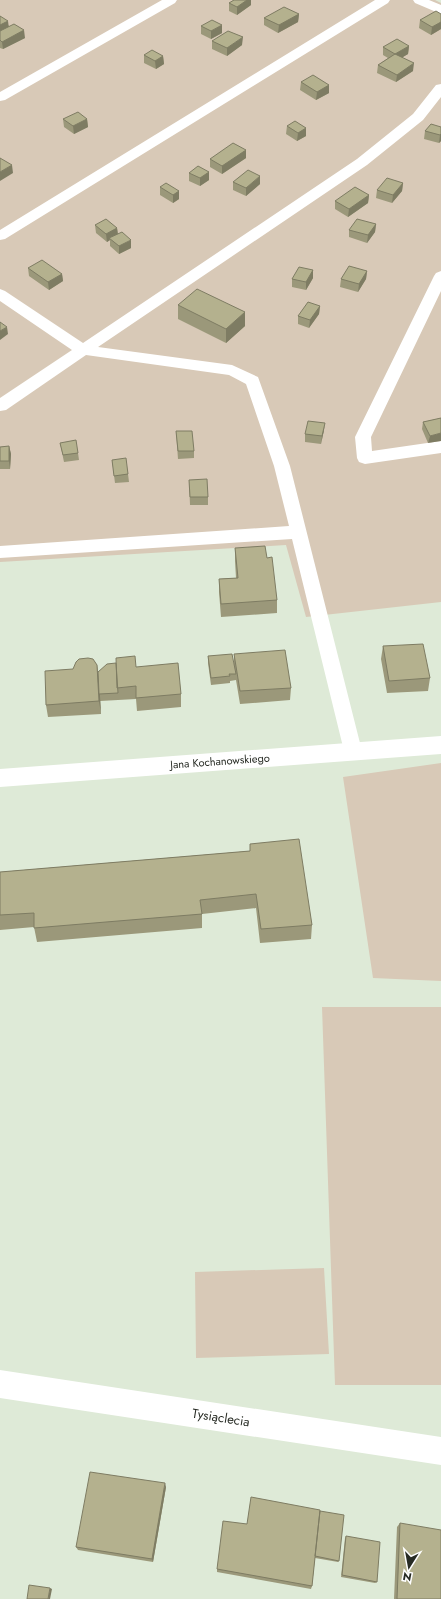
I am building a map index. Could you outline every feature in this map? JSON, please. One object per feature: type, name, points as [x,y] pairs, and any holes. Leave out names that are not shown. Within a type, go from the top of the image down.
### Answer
[{"type":"street","name":"Jana Kochanowskiego","points":[[0,778],[441,745]]},
{"type":"street","name":"Tysiąclecia","points":[[0,1384],[441,1451]]},
{"type":"lane","points":[[0,97],[171,0]]},
{"type":"lane","points":[[0,236],[384,0]]},
{"type":"lane","points":[[419,0],[441,10]]},
{"type":"lane","points":[[0,406],[362,162],[418,117],[441,88]]},
{"type":"lane","points":[[441,276],[363,437],[365,458],[441,447]]},
{"type":"lane","points":[[0,294],[83,350],[232,370],[253,381],[282,466],[353,751]]},
{"type":"lane","points":[[0,552],[298,532]]},
{"type":"shaded area","points":[[0,0],[435,0],[441,3],[441,602],[306,617],[286,545],[0,562]]},
{"type":"shaded area","points":[[441,763],[441,981],[373,978],[343,777]]},
{"type":"shaded area","points":[[322,1007],[441,1007],[441,1385],[335,1385]]},
{"type":"shaded area","points":[[324,1268],[329,1354],[196,1358],[195,1272]]},
{"type":"building","points":[[234,0],[247,0],[237,7],[229,3]]},
{"type":"building","points":[[284,7],[299,14],[279,25],[264,18]]},
{"type":"building","points":[[436,11],[441,14],[441,22],[432,27],[420,20]]},
{"type":"building","points":[[0,16],[8,21],[0,25]]},
{"type":"building","points":[[212,20],[222,25],[211,31],[201,26]]},
{"type":"building","points":[[14,24],[24,30],[2,42],[0,40],[0,31]]},
{"type":"building","points":[[228,31],[243,37],[227,48],[212,41]]},
{"type":"building","points":[[397,39],[409,46],[395,54],[383,47]]},
{"type":"building","points":[[152,50],[163,56],[155,61],[144,55]]},
{"type":"building","points":[[395,54],[414,63],[397,75],[378,65]]},
{"type":"building","points":[[313,75],[329,85],[317,92],[301,82]]},
{"type":"building","points":[[78,112],[87,119],[73,126],[63,119]]},
{"type":"building","points":[[295,121],[306,128],[298,133],[287,126]]},
{"type":"building","points":[[431,124],[441,127],[440,135],[425,131]]},
{"type":"building","points":[[233,143],[246,150],[222,166],[210,159]]},
{"type":"building","points":[[0,158],[12,165],[0,172]]},
{"type":"building","points":[[198,166],[209,172],[200,178],[189,173]]},
{"type":"building","points":[[248,170],[260,176],[246,188],[233,182]]},
{"type":"building","points":[[387,178],[403,183],[393,195],[377,190]]},
{"type":"building","points":[[166,183],[179,191],[173,195],[160,187]]},
{"type":"building","points":[[355,187],[369,195],[349,209],[335,201]]},
{"type":"building","points":[[106,219],[117,228],[106,234],[95,225]]},
{"type":"building","points":[[357,219],[376,224],[368,235],[349,230]]},
{"type":"building","points":[[122,232],[131,240],[119,246],[109,238]]},
{"type":"building","points":[[42,260],[62,274],[48,282],[28,268]]},
{"type":"building","points":[[349,266],[367,271],[359,284],[341,279]]},
{"type":"building","points":[[299,267],[313,270],[306,282],[292,279]]},
{"type":"building","points":[[197,289],[245,312],[226,329],[178,305]]},
{"type":"building","points":[[308,302],[320,306],[310,320],[298,316]]},
{"type":"building","points":[[0,322],[7,327],[0,331]]},
{"type":"building","points":[[441,418],[441,433],[430,436],[423,422]]},
{"type":"building","points":[[308,421],[325,423],[322,436],[305,434]]},
{"type":"building","points":[[176,431],[192,431],[194,451],[178,451]]},
{"type":"building","points":[[76,440],[78,453],[63,455],[60,443]]},
{"type":"building","points":[[9,446],[9,461],[0,461],[0,447]]},
{"type":"building","points":[[126,458],[128,474],[114,476],[112,460]]},
{"type":"building","points":[[207,479],[208,497],[190,497],[189,480]]},
{"type":"building","points":[[265,546],[267,558],[272,557],[277,600],[221,604],[219,579],[238,578],[235,548]]},
{"type":"building","points":[[423,644],[430,678],[389,681],[383,646]]},
{"type":"building","points":[[285,650],[291,688],[240,691],[234,654]]},
{"type":"building","points":[[232,654],[236,674],[211,678],[208,656]]},
{"type":"building","points":[[135,656],[136,667],[178,663],[181,694],[136,698],[136,686],[117,688],[116,658]]},
{"type":"building","points":[[79,659],[93,659],[97,665],[99,701],[46,705],[45,671],[73,669]]},
{"type":"building","points":[[116,663],[118,693],[99,694],[98,672],[107,664]]},
{"type":"building","points":[[299,839],[312,925],[261,929],[256,894],[200,900],[202,914],[34,928],[34,913],[0,915],[0,872],[250,851],[250,844]]},
{"type":"building","points":[[90,1472],[165,1483],[152,1559],[76,1547]]},
{"type":"building","points":[[251,1497],[320,1510],[312,1586],[217,1569],[223,1521],[247,1524]]},
{"type":"building","points":[[320,1511],[344,1515],[339,1561],[315,1556]]},
{"type":"building","points":[[400,1523],[441,1530],[441,1599],[397,1599]]},
{"type":"building","points":[[346,1536],[380,1542],[377,1582],[342,1575]]},
{"type":"building","points":[[29,1585],[50,1588],[48,1599],[27,1599]]}]
